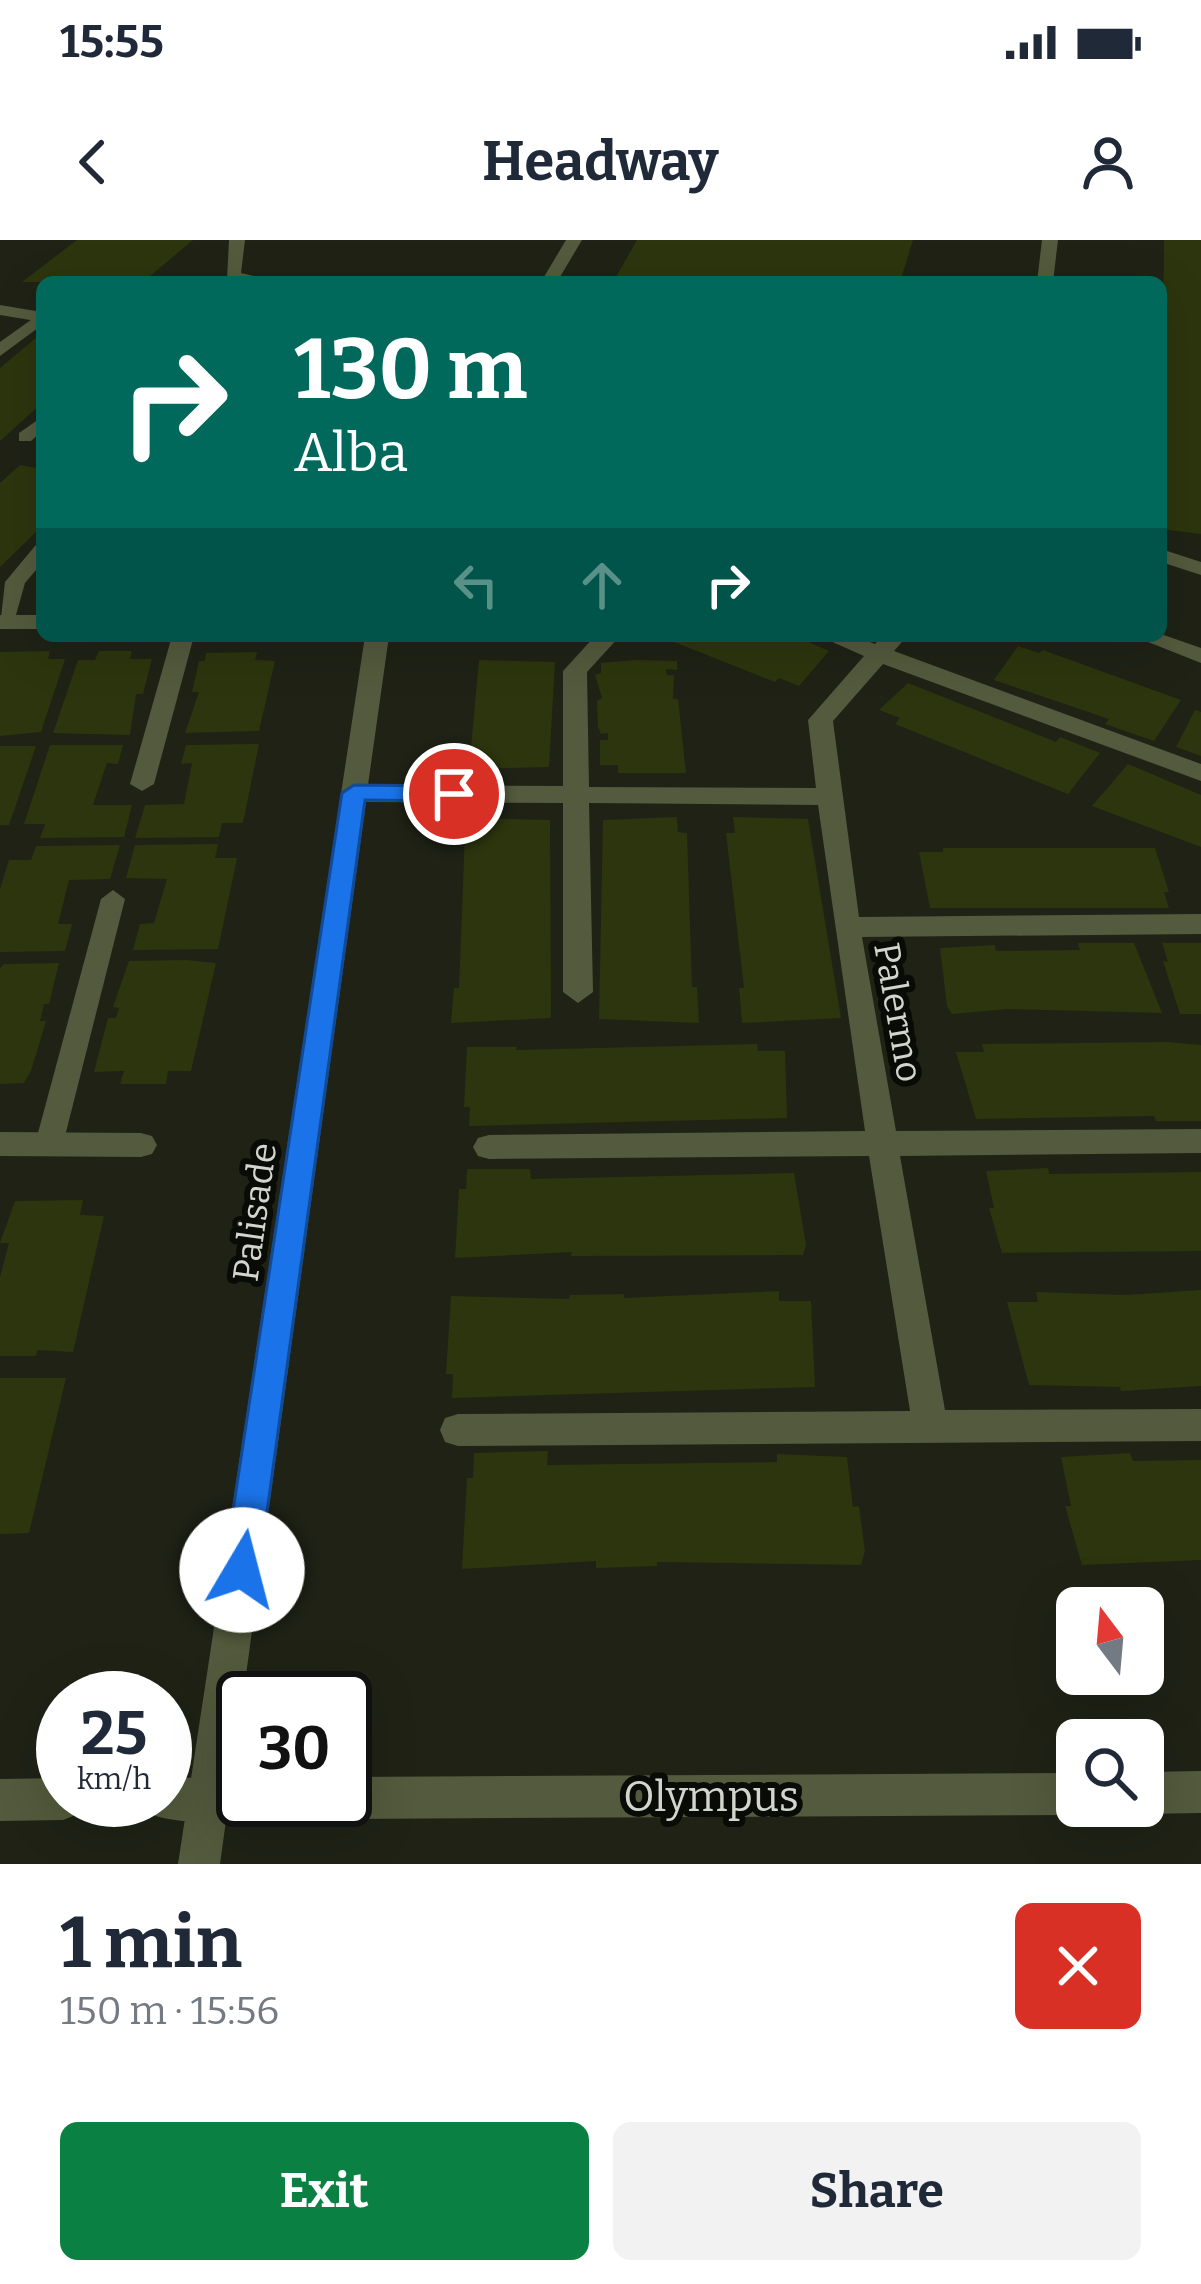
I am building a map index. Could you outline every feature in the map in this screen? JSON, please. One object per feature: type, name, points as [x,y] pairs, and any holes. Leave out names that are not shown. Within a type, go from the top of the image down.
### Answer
[{"type":"street","points":[[0,310],[36,316]]},
{"type":"street","points":[[2,622],[36,622]]},
{"type":"street","name":"Palisade","points":[[242,1671],[376,642]]},
{"type":"street","points":[[578,992],[575,671],[602,642]]},
{"type":"street","points":[[1162,642],[1201,656]]},
{"type":"street","points":[[886,645],[1201,773]]},
{"type":"street","name":"Palermo","points":[[886,645],[820,721],[846,927],[929,1426]]},
{"type":"street","points":[[354,793],[830,797]]},
{"type":"street","points":[[846,927],[1201,924]]},
{"type":"street","points":[[489,1147],[1201,1141]]},
{"type":"street","points":[[0,1144],[141,1145]]},
{"type":"street","points":[[458,1430],[1201,1425]]},
{"type":"street","points":[[1164,1793],[1201,1792]]},
{"type":"street","name":"Olympus","points":[[372,1798],[1056,1794]]},
{"type":"street","points":[[0,1800],[36,1799]]},
{"type":"street","name":"Palisade","points":[[199,1864],[216,1822]]},
{"type":"lane","points":[[237,240],[233,275],[238,276]]},
{"type":"lane","points":[[553,276],[574,240]]},
{"type":"lane","points":[[1046,276],[1050,240]]},
{"type":"lane","points":[[0,351],[36,322]]},
{"type":"lane","points":[[25,436],[36,427]]},
{"type":"lane","points":[[2,622],[15,582],[36,557]]},
{"type":"lane","points":[[1167,557],[1201,569]]},
{"type":"lane","points":[[142,784],[181,642]]},
{"type":"lane","points":[[49,1144],[113,899]]},
{"type":"building","points":[[77,240],[193,240],[150,276],[36,276],[36,282],[22,282]]},
{"type":"building","points":[[637,240],[913,240],[902,276],[616,276]]},
{"type":"building","points":[[1164,240],[1201,240],[1201,534],[1167,530]]},
{"type":"building","points":[[36,338],[36,408],[0,441],[0,368]]},
{"type":"building","points":[[20,465],[36,468],[36,532],[0,567],[0,483]]},
{"type":"building","points":[[674,642],[809,642],[829,651],[799,686],[779,678],[775,682]]},
{"type":"building","points":[[1018,646],[1043,650],[1181,700],[1154,741],[1105,724],[1109,719],[994,680]]},
{"type":"building","points":[[50,651],[48,659],[65,659],[41,732],[0,736],[0,652]]},
{"type":"building","points":[[99,651],[132,651],[130,659],[152,659],[143,694],[136,694],[130,735],[53,733],[78,660],[95,660]]},
{"type":"building","points":[[257,652],[255,660],[275,661],[259,731],[185,733],[199,692],[192,692],[199,661],[205,661],[206,653]]},
{"type":"building","points":[[479,660],[555,662],[549,767],[469,769]]},
{"type":"building","points":[[677,661],[677,670],[666,669],[667,675],[674,675],[673,699],[678,699],[686,773],[618,773],[618,765],[600,765],[600,740],[608,740],[608,733],[601,734],[598,727],[597,701],[602,698],[595,675],[601,673],[601,663]]},
{"type":"building","points":[[908,683],[1056,742],[1060,737],[1100,753],[1068,794],[895,724],[900,718],[879,710]]},
{"type":"building","points":[[1195,710],[1201,712],[1201,756],[1176,747]]},
{"type":"building","points":[[259,744],[243,823],[222,823],[219,837],[135,838],[145,805],[184,804],[192,763],[181,764],[186,745]]},
{"type":"building","points":[[50,745],[123,745],[118,764],[107,763],[93,805],[132,805],[124,837],[40,838],[45,824],[24,824]]},
{"type":"building","points":[[0,746],[36,746],[9,825],[0,825]]},
{"type":"building","points":[[1128,764],[1201,795],[1201,847],[1092,806]]},
{"type":"building","points":[[677,817],[678,832],[687,833],[692,987],[697,987],[699,1023],[599,1019],[603,820]]},
{"type":"building","points":[[733,817],[808,819],[841,1018],[742,1023],[739,988],[744,988],[726,833],[735,833]]},
{"type":"building","points":[[475,818],[550,820],[551,1018],[451,1023],[454,988],[459,988],[465,833],[474,833]]},
{"type":"building","points":[[218,844],[215,858],[237,858],[218,949],[133,950],[140,924],[154,923],[167,879],[126,878],[135,845]]},
{"type":"building","points":[[120,845],[110,879],[69,880],[58,924],[72,924],[65,951],[0,952],[0,889],[9,860],[31,860],[36,846]]},
{"type":"building","points":[[943,848],[1155,848],[1169,892],[1164,892],[1169,908],[930,908],[919,852],[943,852]]},
{"type":"building","points":[[1078,943],[1134,943],[1162,1013],[1008,1009],[952,1014],[947,1006],[940,948],[995,945],[996,951],[1080,950]]},
{"type":"building","points":[[1162,943],[1201,943],[1201,1014],[1180,1014]]},
{"type":"building","points":[[129,961],[216,963],[191,1071],[168,1071],[166,1084],[120,1084],[124,1071],[94,1072],[108,1018],[116,1018],[119,1008],[113,1007]]},
{"type":"building","points":[[59,963],[49,1004],[44,1004],[40,1021],[46,1021],[31,1071],[24,1083],[0,1084],[0,968],[4,964]]},
{"type":"building","points":[[757,1044],[758,1051],[785,1051],[787,1118],[469,1126],[470,1107],[464,1107],[467,1047]]},
{"type":"building","points":[[982,1044],[1201,1045],[1201,1121],[1156,1121],[1154,1116],[976,1119],[956,1052],[984,1052]]},
{"type":"building","points":[[1048,1168],[1049,1174],[1201,1172],[1201,1251],[1002,1253],[989,1208],[994,1208],[986,1171]]},
{"type":"building","points":[[467,1169],[530,1169],[531,1179],[794,1173],[806,1245],[803,1255],[571,1256],[572,1252],[455,1258],[459,1189],[466,1189]]},
{"type":"building","points":[[83,1200],[80,1215],[104,1216],[73,1352],[38,1350],[36,1356],[0,1356],[0,1277],[9,1243],[0,1243],[15,1201]]},
{"type":"building","points":[[1201,1290],[1201,1386],[1121,1391],[1120,1387],[1029,1385],[1007,1302],[1038,1302],[1036,1292],[1125,1295]]},
{"type":"building","points":[[779,1291],[779,1301],[811,1301],[815,1387],[452,1398],[453,1374],[446,1374],[451,1296],[569,1299],[570,1295],[624,1294],[624,1298]]},
{"type":"building","points":[[0,1378],[66,1378],[29,1533],[0,1534]]},
{"type":"building","points":[[548,1451],[547,1465],[777,1462],[777,1454],[847,1457],[865,1551],[861,1565],[657,1562],[657,1566],[596,1568],[596,1561],[462,1569],[467,1478],[473,1478],[474,1453]]},
{"type":"building","points":[[1130,1453],[1133,1461],[1201,1460],[1201,1560],[1082,1565],[1065,1506],[1071,1506],[1061,1457]]},
{"type":"route","points":[[242,1570],[354,793],[454,794]]}]
